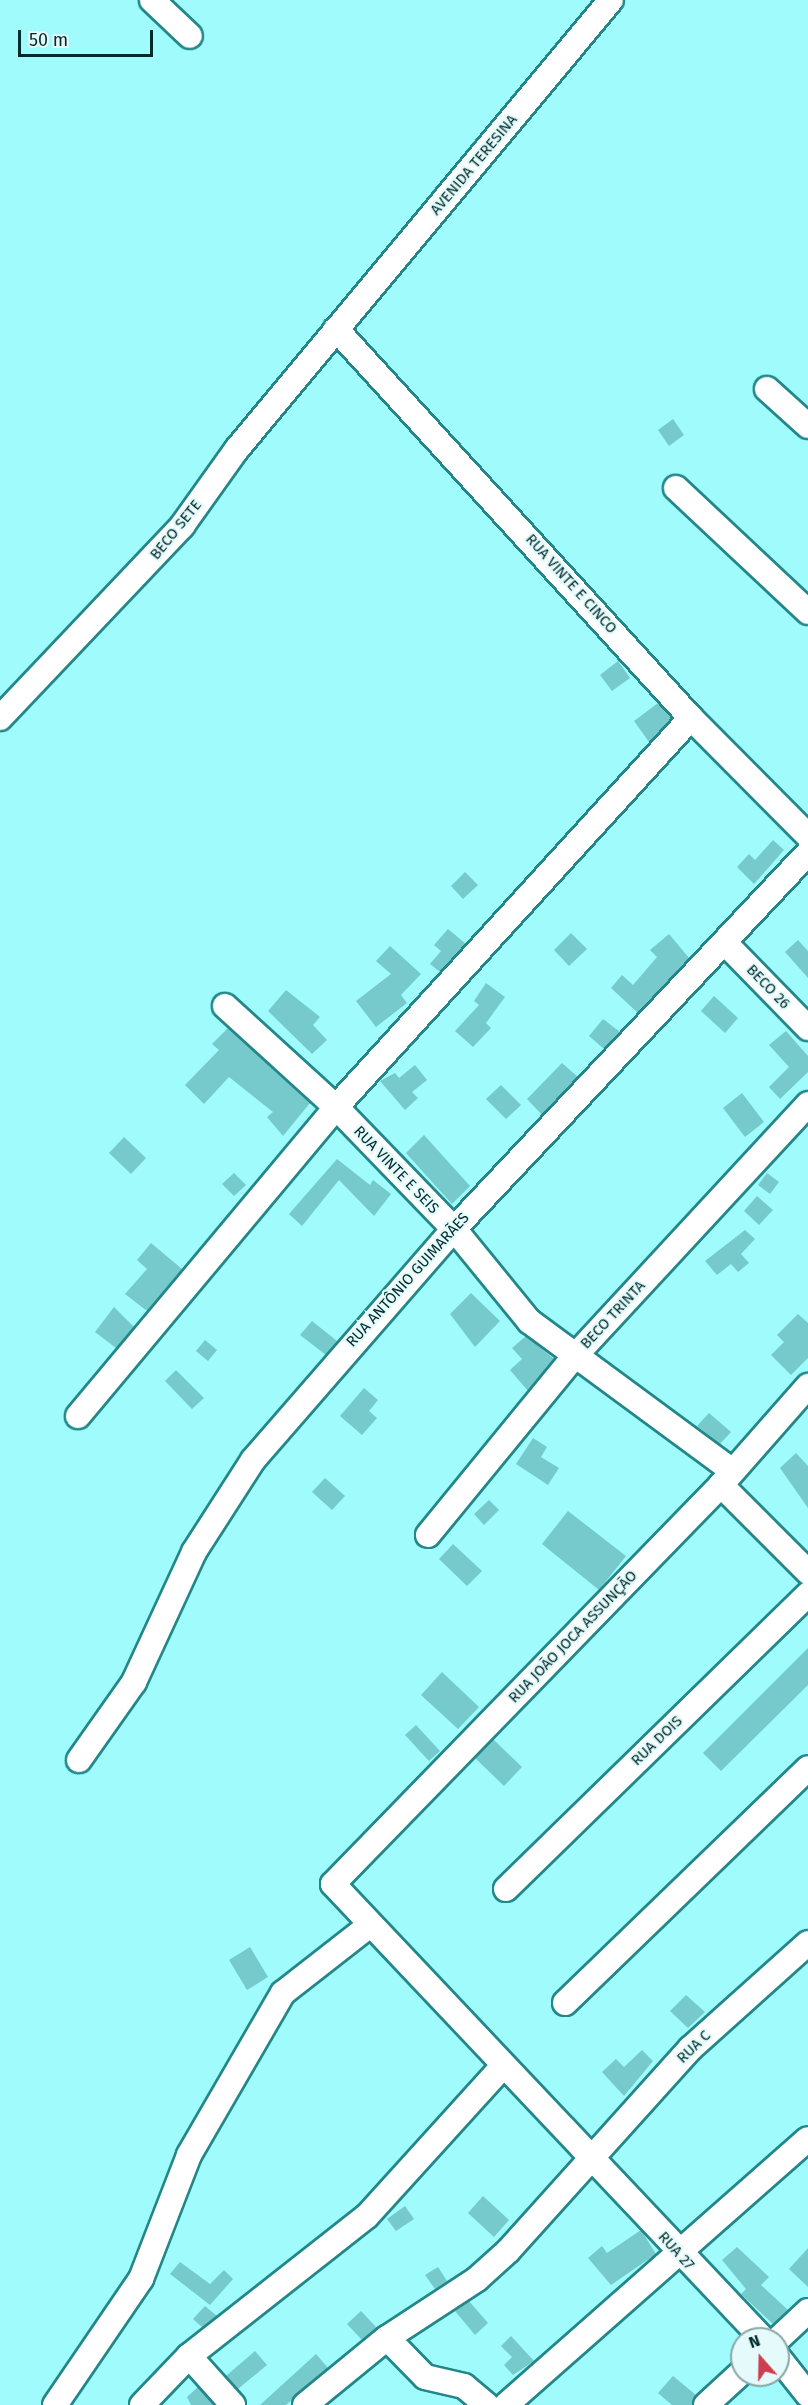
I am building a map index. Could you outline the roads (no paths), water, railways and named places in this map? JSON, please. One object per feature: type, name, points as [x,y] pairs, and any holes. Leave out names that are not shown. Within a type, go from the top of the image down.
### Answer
[{"type":"street","points":[[152,0],[190,36]]},
{"type":"street","name":"AVENIDA TERESINA","points":[[336,329],[611,0]]},
{"type":"street","name":"RUA VINTE E CINCO","points":[[336,329],[691,718],[808,836]]},
{"type":"street","name":"BECO SETE","points":[[0,718],[135,580],[336,329]]},
{"type":"street","points":[[767,389],[808,426]]},
{"type":"street","points":[[676,488],[808,612]]},
{"type":"street","points":[[78,1416],[336,1107],[691,718]]},
{"type":"street","name":"RUA ANTÔNIO GUIMARÃES","points":[[79,1760],[134,1682],[194,1552],[253,1460],[454,1229],[727,945],[808,853]]},
{"type":"street","name":"BECO 26","points":[[727,945],[808,1028]]},
{"type":"street","name":"RUA VINTE E SEIS","points":[[225,1006],[336,1107],[454,1229],[529,1321],[726,1478],[808,1572]]},
{"type":"street","name":"BECO TRINTA","points":[[428,1535],[573,1358],[808,1104]]},
{"type":"street","name":"RUA JOÃO JOCA ASSUNÇÃO","points":[[333,1884],[726,1478],[808,1386]]},
{"type":"street","name":"RUA DOIS","points":[[506,1889],[808,1593]]},
{"type":"street","points":[[565,2003],[808,1768]]},
{"type":"street","name":"RUA 27","points":[[333,1884],[677,2255],[751,2327]]},
{"type":"street","points":[[55,2405],[141,2278],[189,2155],[284,1993],[370,1925]]},
{"type":"street","name":"RUA C","points":[[305,2405],[387,2338],[477,2279],[590,2161],[691,2048],[808,1943]]},
{"type":"street","points":[[142,2405],[189,2356],[367,2216],[502,2067]]},
{"type":"street","points":[[506,2405],[808,2139]]},
{"type":"street","points":[[790,2328],[808,2311]]},
{"type":"street","points":[[387,2338],[424,2377],[464,2386],[487,2405]]},
{"type":"street","points":[[189,2356],[233,2405]]},
{"type":"street","points":[[790,2372],[808,2395]]},
{"type":"street","points":[[706,2405],[730,2383]]}]
